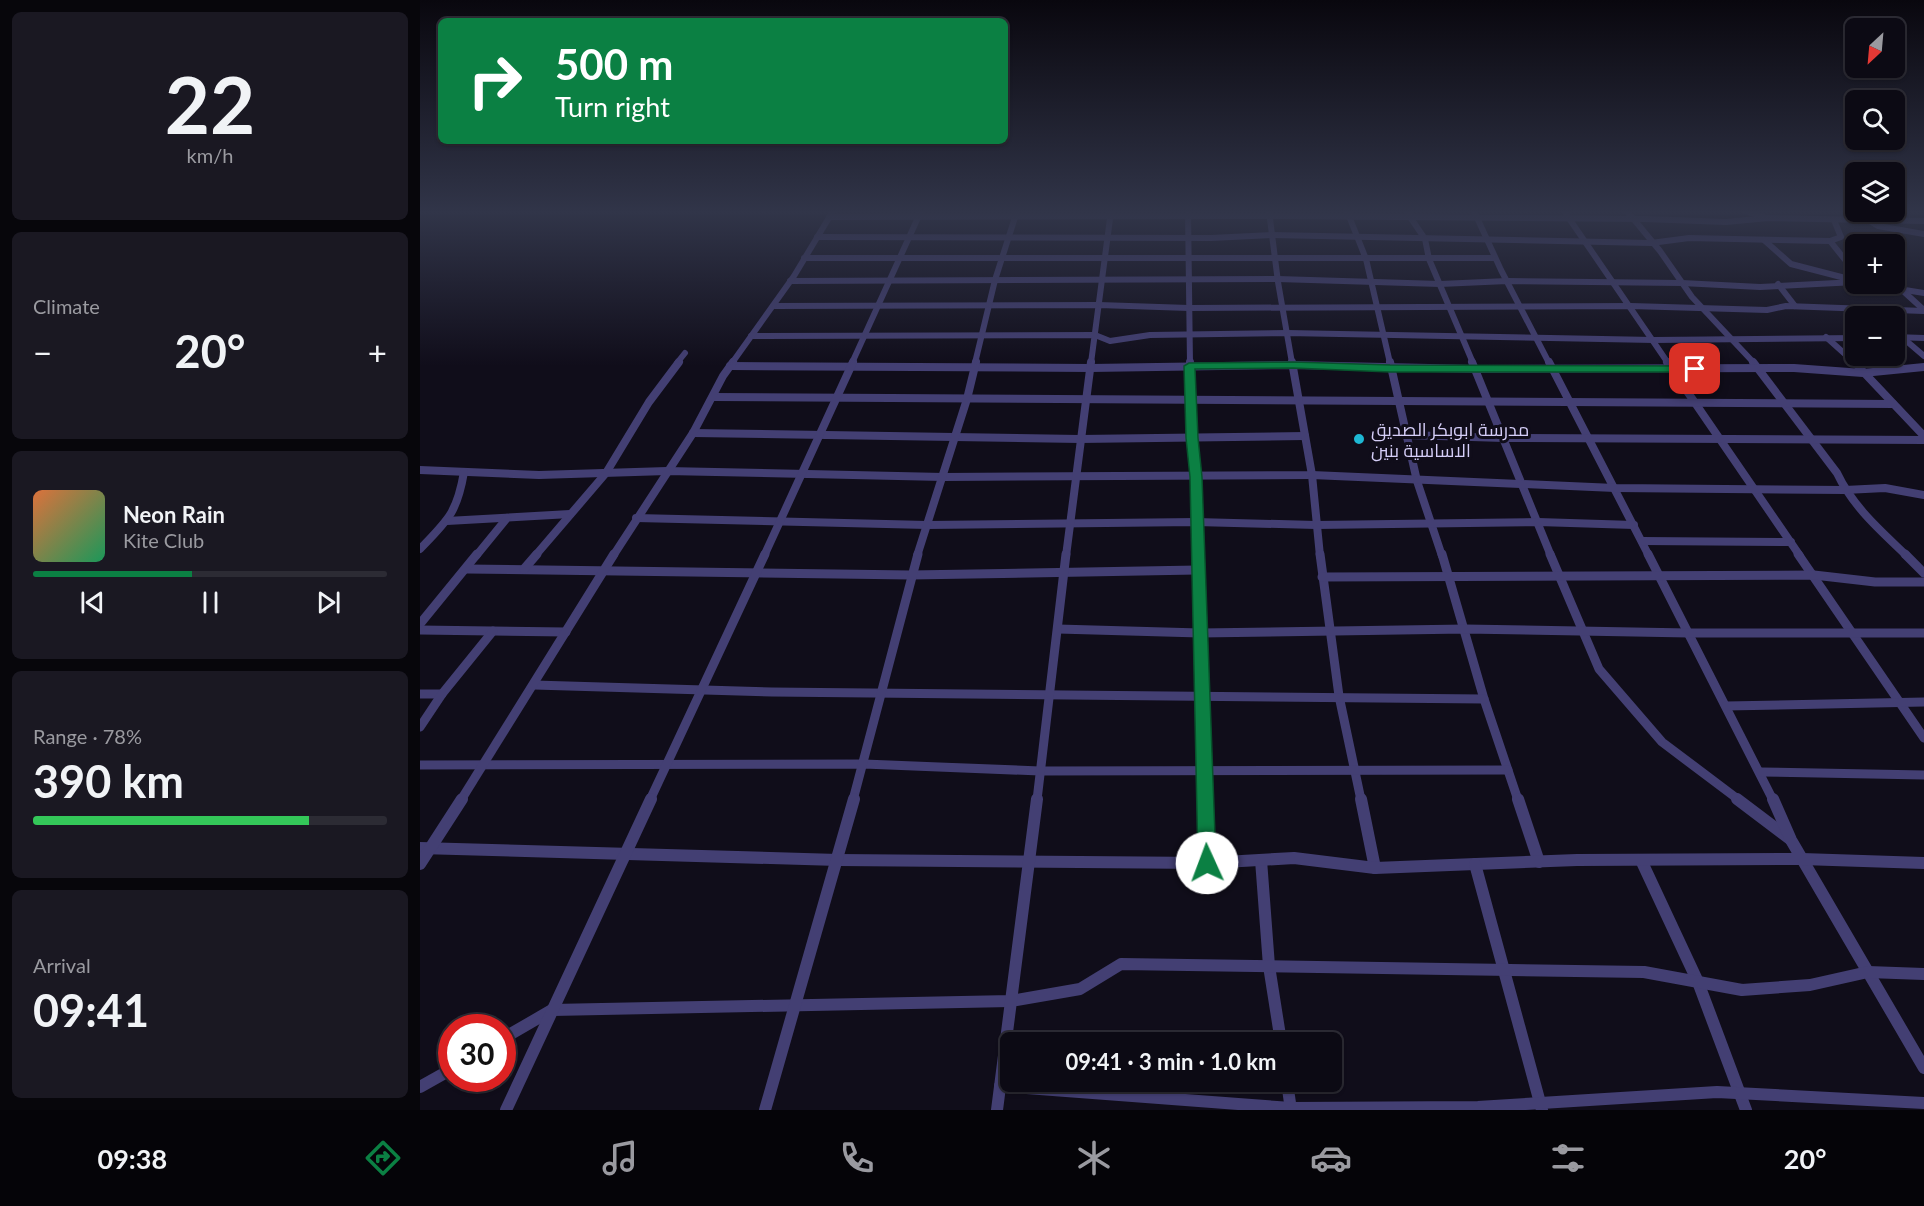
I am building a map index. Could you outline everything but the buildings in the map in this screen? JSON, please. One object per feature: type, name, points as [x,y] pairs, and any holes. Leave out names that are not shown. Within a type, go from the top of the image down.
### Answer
[{"type":"street","points":[[420,864],[425,848],[484,765],[534,686],[636,518],[693,433],[730,366],[801,263]]},
{"type":"street","points":[[506,1110],[898,263]]},
{"type":"street","points":[[765,1110],[838,860],[911,575],[967,399],[1000,263]]},
{"type":"street","points":[[1007,1032],[1030,861],[1080,439],[1104,263]]},
{"type":"street","points":[[1188,263],[1190,401],[1196,477],[1207,863]]},
{"type":"street","points":[[1276,263],[1312,475],[1322,577],[1339,696],[1375,868]]},
{"type":"street","points":[[1367,263],[1417,481],[1450,578],[1484,699],[1539,862]]},
{"type":"street","points":[[1431,263],[1524,485],[1558,577],[1599,669],[1662,742],[1791,840]]},
{"type":"street","points":[[1498,263],[1761,772],[1791,840],[1924,1068]]},
{"type":"street","points":[[1600,263],[1924,738]]},
{"type":"street","points":[[1668,263],[1702,308],[1758,369],[1837,472],[1845,490],[1860,509],[1924,573]]},
{"type":"street","points":[[1790,263],[1845,278]]},
{"type":"street","points":[[790,281],[1278,279],[1440,284],[1507,281],[1682,283],[1760,287],[1778,284],[1845,281]]},
{"type":"street","points":[[1778,284],[1795,306]]},
{"type":"street","points":[[1905,290],[1924,294]]},
{"type":"street","points":[[1905,293],[1924,311]]},
{"type":"street","points":[[772,306],[1099,305],[1189,308],[1631,306],[1767,310],[1795,306],[1845,309]]},
{"type":"street","points":[[1905,310],[1924,311]]},
{"type":"street","points":[[751,336],[1095,335],[1110,341],[1149,335],[1287,333],[1654,340],[1845,338]]},
{"type":"street","points":[[1826,337],[1924,438]]},
{"type":"street","points":[[1905,338],[1924,338]]},
{"type":"street","points":[[1905,340],[1924,356]]},
{"type":"street","points":[[524,569],[606,473],[649,402],[685,353]]},
{"type":"street","points":[[730,366],[1091,368],[1293,365],[1476,369],[1794,368],[1863,373],[1924,367]]},
{"type":"street","points":[[713,397],[1893,404]]},
{"type":"street","points":[[693,433],[1080,439],[1305,436]]},
{"type":"street","points":[[1406,435],[1723,441],[1924,438]]},
{"type":"street","points":[[420,470],[539,475],[667,471],[801,476],[943,477],[1312,475],[1616,488],[1845,490],[1885,488],[1924,495]]},
{"type":"street","points":[[420,549],[447,521],[459,500],[464,472]]},
{"type":"street","points":[[447,521],[570,514]]},
{"type":"street","points":[[420,624],[507,518]]},
{"type":"street","points":[[636,518],[927,525],[1196,522],[1316,525],[1538,522],[1634,525]]},
{"type":"street","points":[[1642,541],[1791,542]]},
{"type":"street","points":[[467,569],[911,575],[1197,570]]},
{"type":"street","points":[[1322,577],[1814,575],[1875,582],[1924,582]]},
{"type":"street","points":[[1058,629],[1200,633],[1330,629],[1924,633]]},
{"type":"street","points":[[420,630],[566,632]]},
{"type":"street","points":[[420,727],[442,694],[493,631]]},
{"type":"street","points":[[534,686],[699,693],[1339,696],[1484,699]]},
{"type":"street","points":[[420,694],[442,694]]},
{"type":"street","points":[[1726,706],[1924,702]]},
{"type":"street","points":[[420,765],[864,764],[1040,771],[1508,770]]},
{"type":"street","points":[[1761,772],[1924,775]]},
{"type":"street","points":[[425,848],[838,860],[1207,863],[1294,858],[1375,868],[1641,860],[1802,859],[1924,863]]},
{"type":"street","points":[[1261,860],[1269,966],[1279,1032]]},
{"type":"street","points":[[1641,860],[1698,982],[1746,1110]]},
{"type":"street","points":[[1475,864],[1541,1107]]},
{"type":"street","points":[[516,1031],[552,1010],[1011,1002],[1080,989],[1121,964],[1644,972],[1743,990],[1810,985],[1868,972],[1924,974]]},
{"type":"street","points":[[420,1087],[438,1077]]},
{"type":"street","points":[[997,1110],[1000,1086]]},
{"type":"street","points":[[1076,1092],[1291,1109],[1541,1107],[1717,1092],[1924,1103]]},
{"type":"street","points":[[1288,1092],[1291,1109]]},
{"type":"place","name":"مدرسة ابوبكر الصديق الاساسية بنين","points":[[1359,439]]},
{"type":"route","points":[[1207,863],[1196,477],[1189,366],[1695,369]]}]
